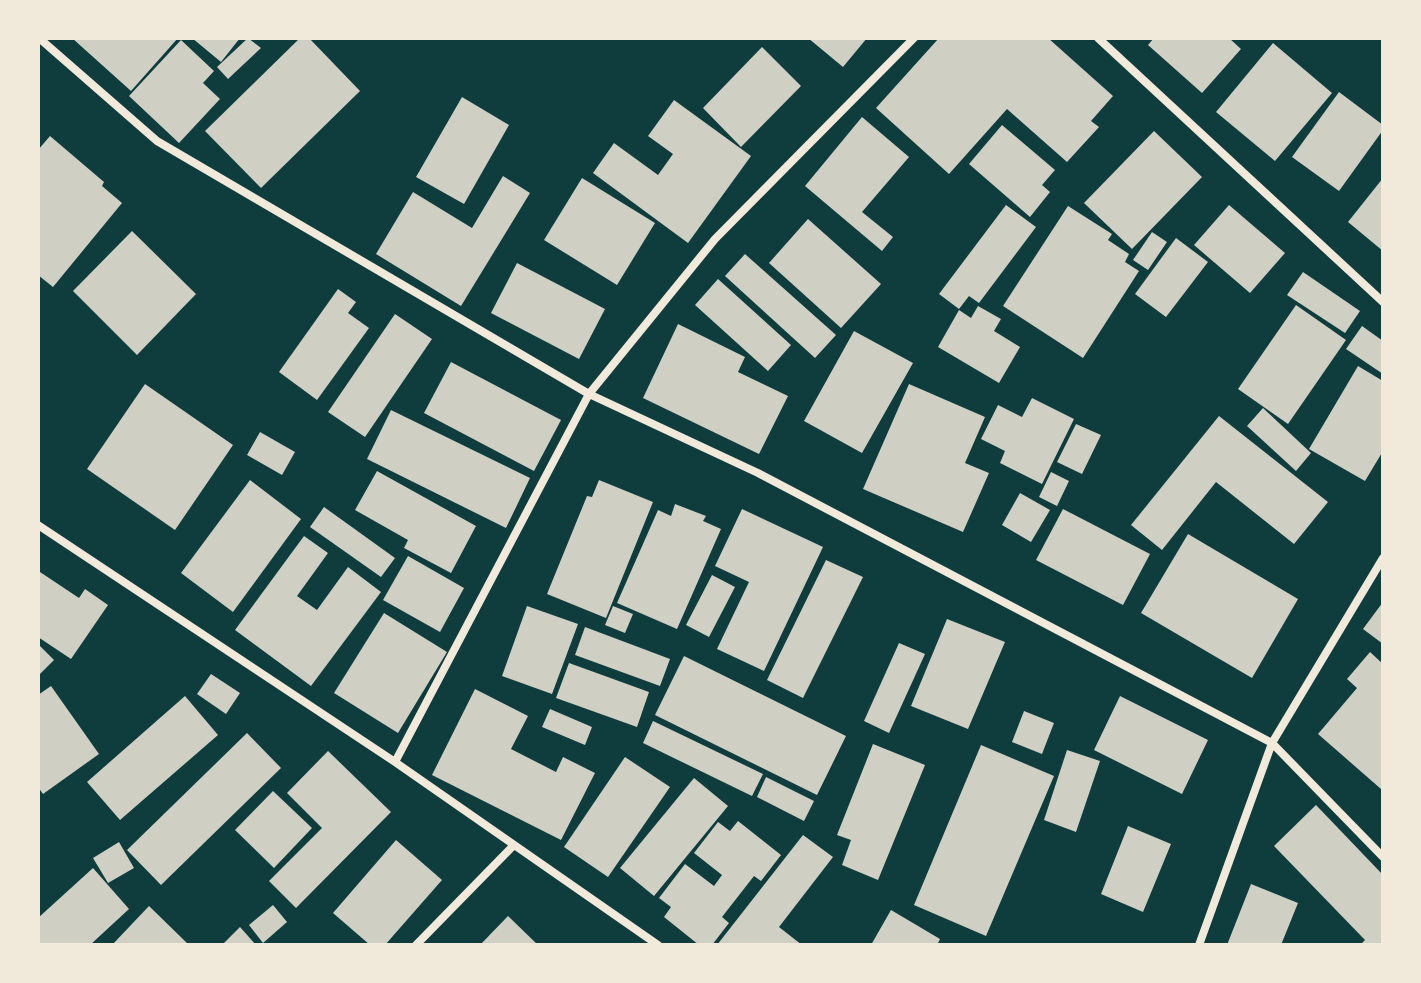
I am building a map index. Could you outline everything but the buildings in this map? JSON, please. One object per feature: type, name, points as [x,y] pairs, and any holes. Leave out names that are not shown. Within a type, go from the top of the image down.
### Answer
[{"type":"street","points":[[39,38],[157,141],[589,394],[758,473],[1272,743],[1383,857]]},
{"type":"street","points":[[395,762],[589,394],[715,239],[914,38]]},
{"type":"street","points":[[1098,38],[1383,302]]},
{"type":"street","points":[[38,525],[395,762],[658,945]]},
{"type":"street","points":[[1199,945],[1272,743],[1383,558]]},
{"type":"street","points":[[416,945],[513,846]]}]
